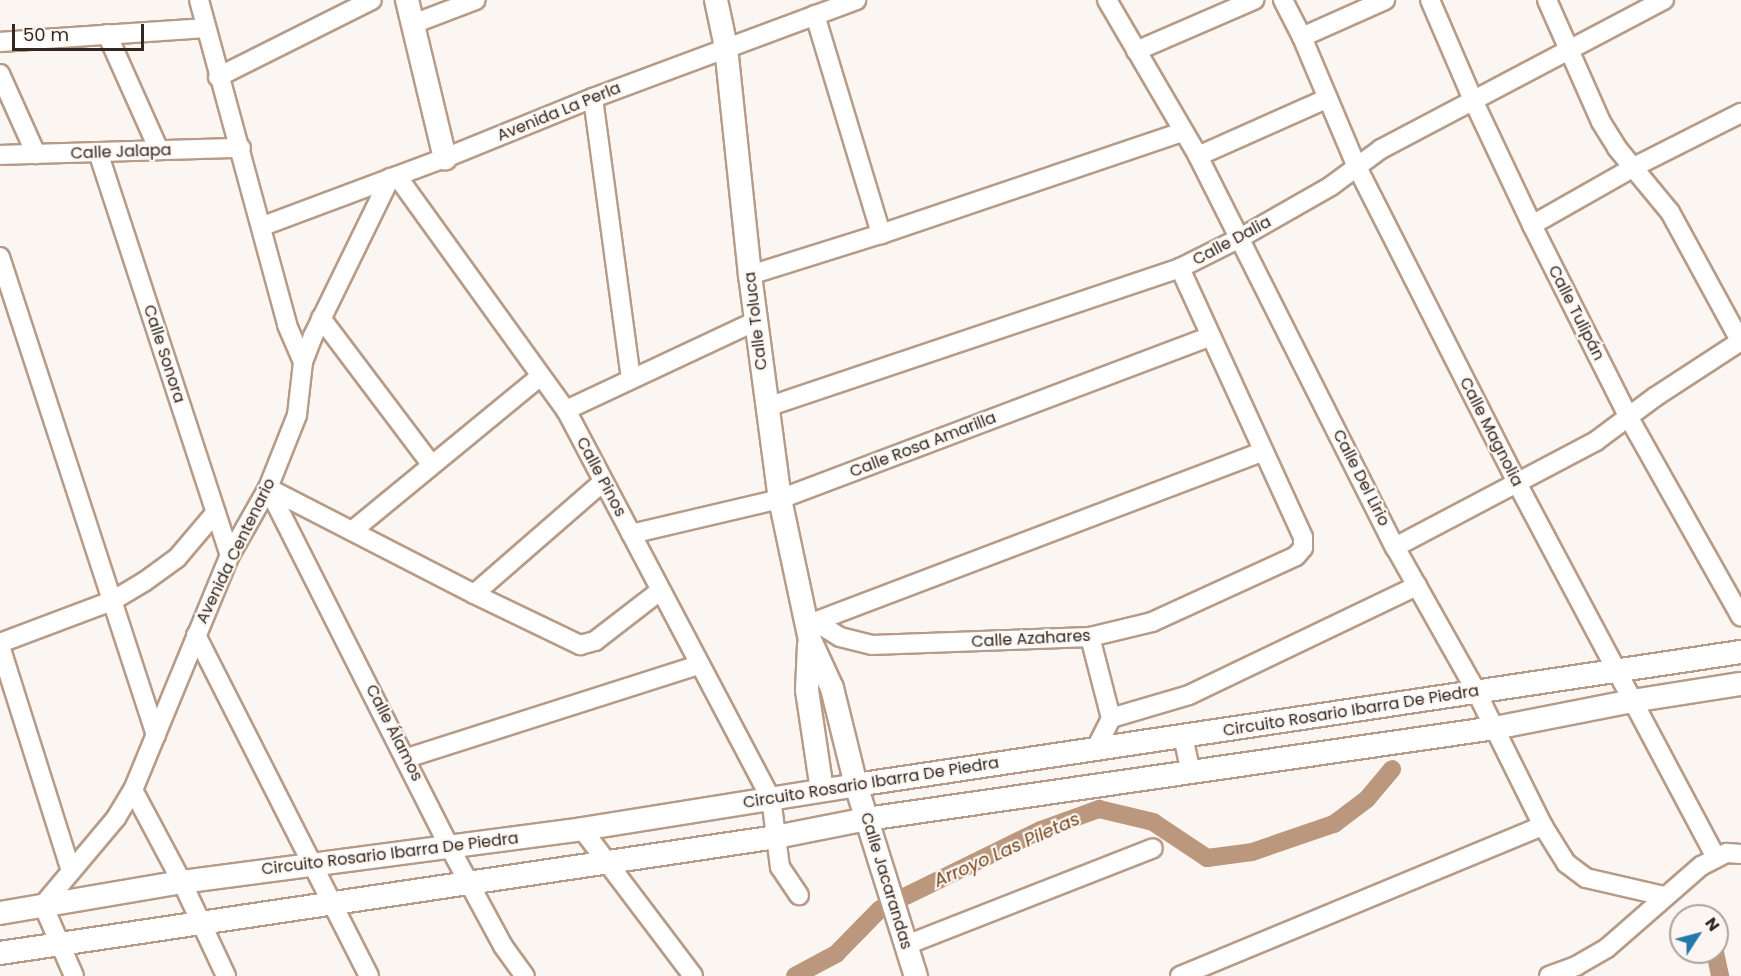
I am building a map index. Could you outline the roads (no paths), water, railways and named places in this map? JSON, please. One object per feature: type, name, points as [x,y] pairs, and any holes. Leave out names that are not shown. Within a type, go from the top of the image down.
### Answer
[{"type":"main road","points":[[407,0],[445,158]]},
{"type":"main road","name":"Calle Toluca","points":[[716,0],[726,47],[750,275],[780,499],[811,629],[832,688],[856,785]]},
{"type":"main road","name":"Calle Toluca","points":[[811,629],[807,690],[822,790]]},
{"type":"main road","name":"Circuito Rosario Ibarra De Piedra","points":[[0,913],[182,882],[582,829],[1096,748],[1741,652]]},
{"type":"main road","points":[[0,953],[776,837],[867,819],[1191,774],[1495,728],[1632,701],[1741,684]]},
{"type":"main road","name":"Calle Jacarandas","points":[[856,785],[916,976]]},
{"type":"street","points":[[199,0],[218,77],[241,148],[287,325],[303,362]]},
{"type":"street","points":[[218,77],[372,0]]},
{"type":"street","points":[[413,24],[476,0]]},
{"type":"street","name":"Avenida La Perla","points":[[262,226],[445,158],[726,47],[856,0]]},
{"type":"street","name":"Calle Del Lirio","points":[[1107,0],[1198,156],[1395,547],[1476,691],[1543,826],[1566,863],[1586,878],[1664,896]]},
{"type":"street","points":[[1136,51],[1254,0]]},
{"type":"street","name":"Calle Magnolia","points":[[1283,0],[1302,37],[1357,167],[1518,485],[1716,856]]},
{"type":"street","points":[[1302,37],[1385,0]]},
{"type":"street","name":"Calle Tulipán","points":[[1430,0],[1473,100],[1532,225],[1629,418],[1741,617]]},
{"type":"street","points":[[1395,547],[1518,485],[1596,441],[1655,397],[1741,342],[1670,212],[1617,148],[1601,122],[1547,0]]},
{"type":"street","name":"Calle Dalia","points":[[766,407],[1180,268],[1240,238],[1331,186],[1382,149],[1664,0]]},
{"type":"street","points":[[815,15],[881,234]]},
{"type":"street","points":[[0,42],[205,28]]},
{"type":"street","points":[[106,34],[159,150]]},
{"type":"street","points":[[0,74],[36,154]]},
{"type":"street","points":[[593,98],[631,378]]},
{"type":"street","points":[[1198,156],[1328,98]]},
{"type":"street","points":[[1532,225],[1634,167],[1741,113]]},
{"type":"street","points":[[750,275],[881,234],[1183,132]]},
{"type":"street","name":"Calle Jalapa","points":[[0,155],[241,148]]},
{"type":"street","name":"Calle Sonora","points":[[98,152],[230,555]]},
{"type":"street","name":"Avenida Centenario","points":[[43,905],[116,818],[133,790],[230,555],[268,488],[297,415],[303,362],[321,318],[394,177]]},
{"type":"street","name":"Calle Pinos","points":[[394,177],[566,410],[698,665],[771,798]]},
{"type":"street","points":[[0,257],[156,735]]},
{"type":"street","points":[[811,629],[1262,452],[1180,268]]},
{"type":"street","points":[[321,318],[431,464]]},
{"type":"street","points":[[566,410],[756,321]]},
{"type":"street","name":"Calle Rosa Amarilla","points":[[631,534],[780,499],[1209,337]]},
{"type":"street","points":[[352,531],[541,376]]},
{"type":"street","name":"Calle Azahares","points":[[811,629],[872,645],[1090,638],[1152,622],[1296,556],[1303,548],[1303,537],[1262,452]]},
{"type":"street","points":[[474,594],[603,482]]},
{"type":"street","points":[[268,488],[474,594],[580,645],[595,641],[660,591]]},
{"type":"street","name":"Calle Álamos","points":[[268,488],[407,758],[468,883],[503,946],[525,976]]},
{"type":"street","points":[[71,871],[0,644],[112,601],[144,582],[177,558],[216,512]]},
{"type":"street","points":[[1111,718],[1189,695],[1417,586]]},
{"type":"street","points":[[196,635],[369,976]]},
{"type":"street","points":[[1090,638],[1111,718],[1096,748]]},
{"type":"street","points":[[407,758],[698,665]]},
{"type":"street","points":[[1183,736],[1191,774]]},
{"type":"street","points":[[133,790],[182,882],[226,976]]},
{"type":"street","points":[[771,798],[780,867],[799,895]]},
{"type":"street","points":[[1180,976],[1543,826]]},
{"type":"street","points":[[582,829],[693,976]]},
{"type":"street","points":[[906,945],[1153,848]]},
{"type":"street","points":[[1549,976],[1576,966],[1607,948],[1637,925],[1664,896],[1716,856],[1740,854]]},
{"type":"street","points":[[43,905],[74,976]]},
{"type":"waterway","name":"Arroyo Las Piletas","points":[[906,896],[1041,830],[1099,809],[1153,822],[1207,858],[1252,852],[1334,824],[1367,799],[1392,769]]},
{"type":"waterway","name":"Arroyo Las Piletas","points":[[795,976],[836,954],[880,909]]},
{"type":"waterway","points":[[1718,964],[1720,976]]}]
